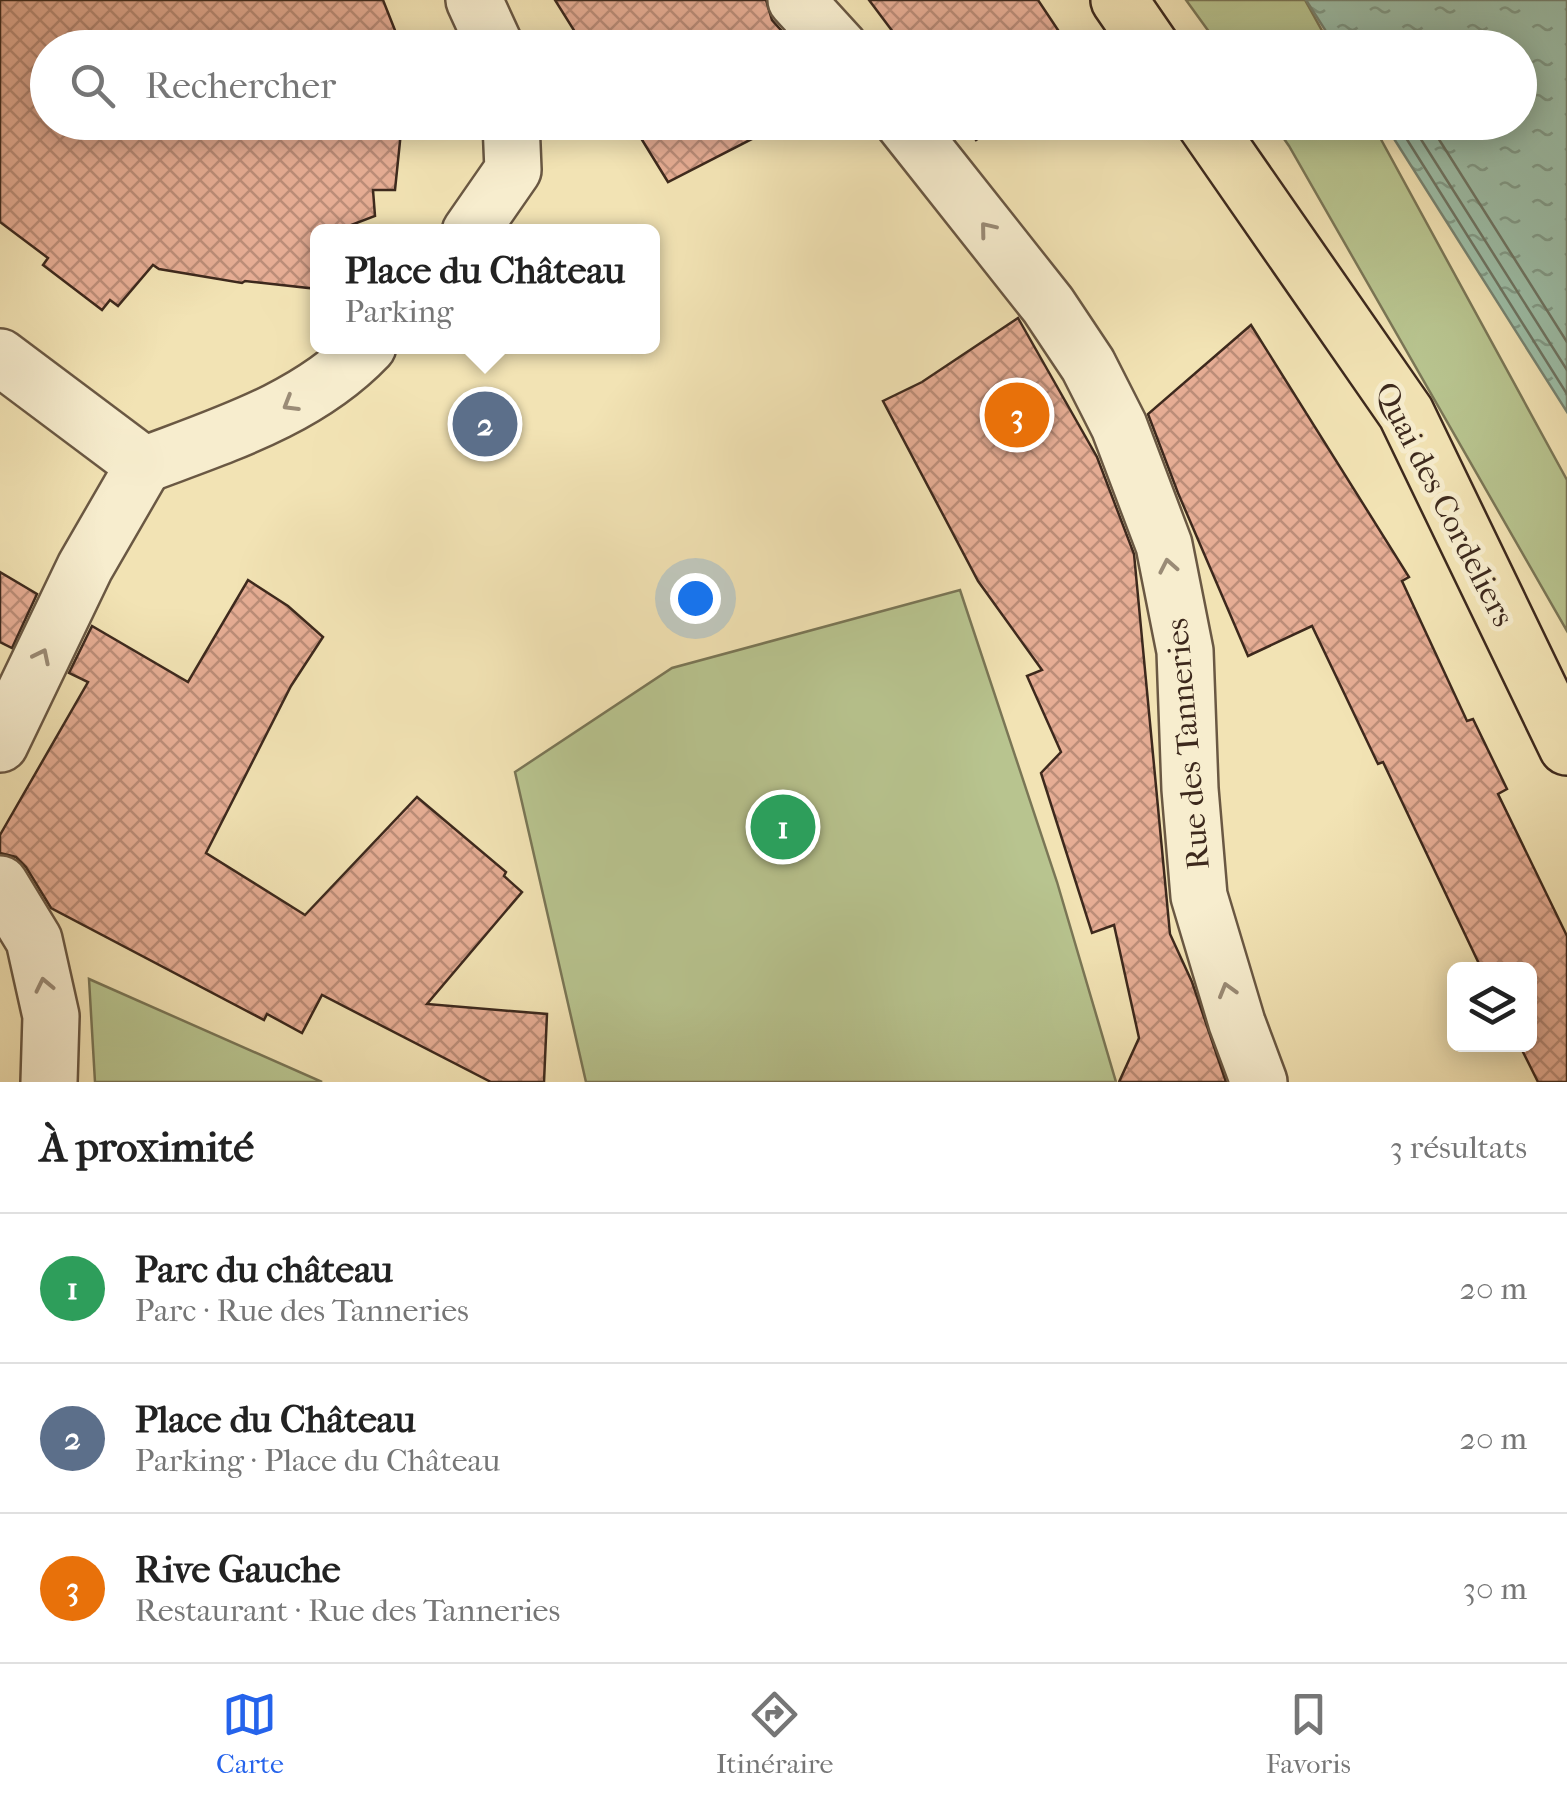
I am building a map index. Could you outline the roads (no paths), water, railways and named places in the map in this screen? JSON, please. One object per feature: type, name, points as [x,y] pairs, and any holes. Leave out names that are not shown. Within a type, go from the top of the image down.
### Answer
[{"type":"main road","points":[[1119,0],[1140,30]]},
{"type":"main road","name":"Quai des Cordeliers","points":[[1216,140],[1406,413],[1567,746]]},
{"type":"street","points":[[474,0],[488,30]]},
{"type":"street","points":[[796,0],[824,30]]},
{"type":"street","name":"Rue des Tanneries","points":[[917,140],[1048,305],[1088,365],[1119,426],[1164,545],[1185,651],[1199,896],[1237,1024],[1259,1082]]},
{"type":"street","points":[[474,224],[512,146]]},
{"type":"street","points":[[0,744],[85,567],[144,464],[264,419],[344,371],[360,354]]},
{"type":"street","points":[[0,357],[144,464]]},
{"type":"street","points":[[0,884],[34,940],[50,1016],[49,1082]]},
{"type":"water","points":[[1306,0],[1567,0],[1567,412],[1395,140],[1537,140],[1537,30],[1325,30]]},
{"type":"place","name":"Rive Gauche","points":[[1017,415]]},
{"type":"place","name":"Place du Château","points":[[485,424]]},
{"type":"place","name":"Parc du château","points":[[783,827]]}]
